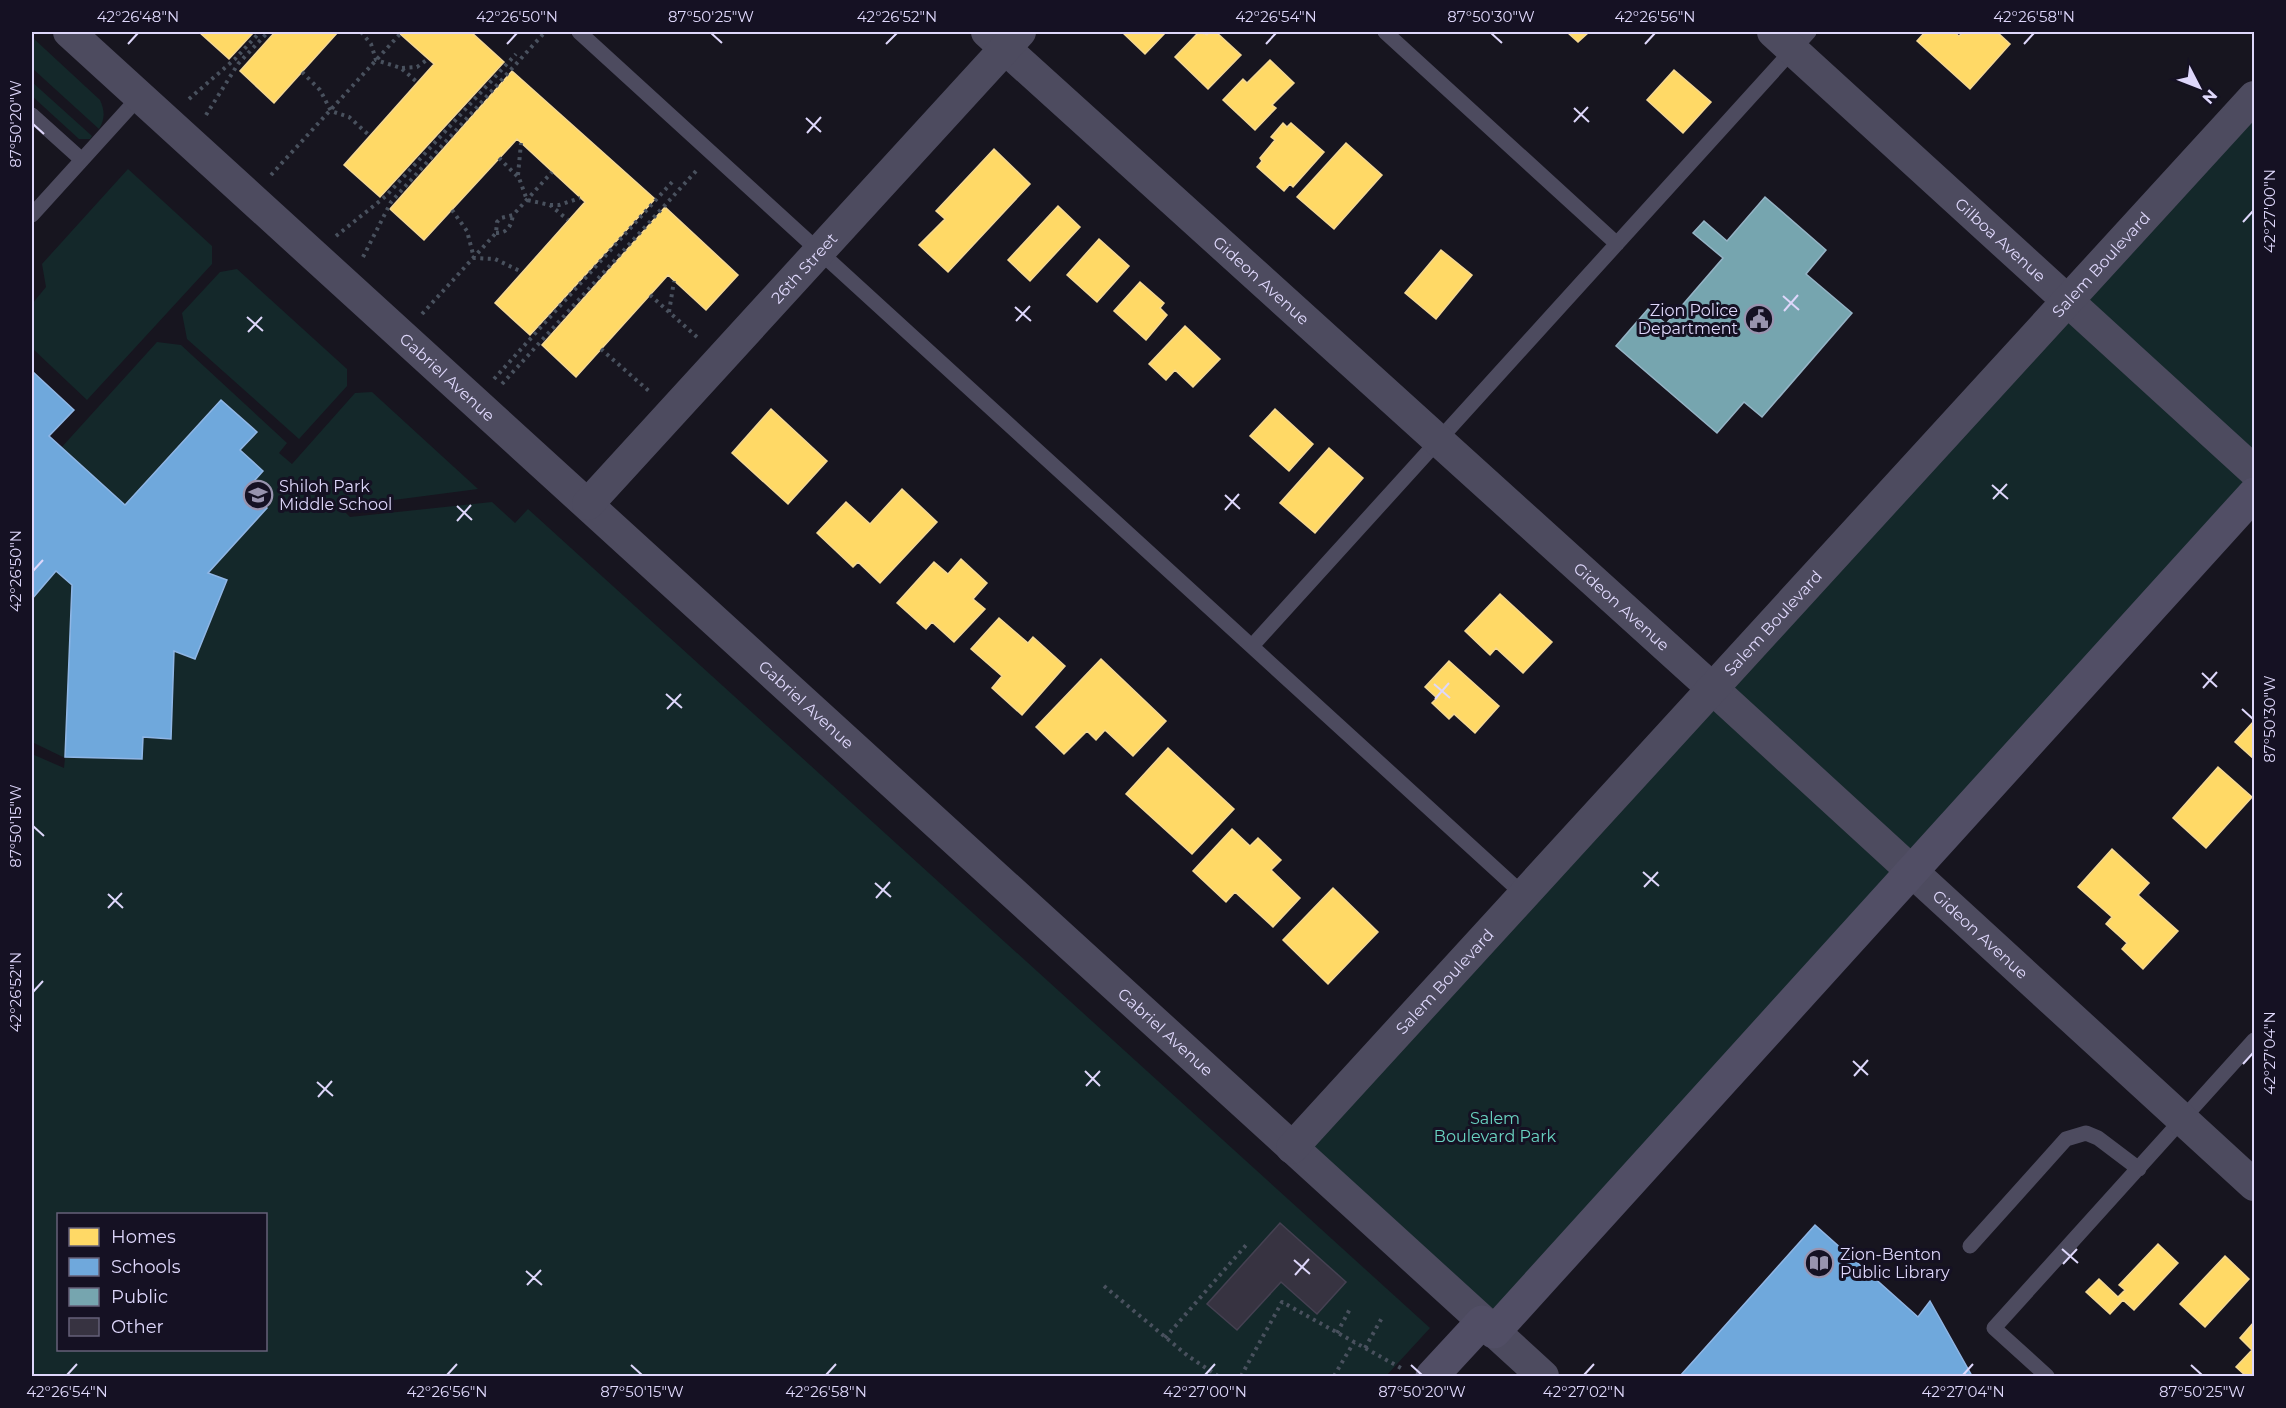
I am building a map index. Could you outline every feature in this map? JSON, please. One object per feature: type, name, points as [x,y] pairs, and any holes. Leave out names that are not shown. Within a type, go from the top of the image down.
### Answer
[{"type":"street","name":"Gabriel Avenue","points":[[69,32],[1543,1377]]},
{"type":"street","name":"26th Street","points":[[588,504],[820,250],[1004,37]]},
{"type":"street","name":"Gideon Avenue","points":[[1004,37],[1438,440],[2254,1185]]},
{"type":"street","name":"Gilboa Avenue","points":[[1792,38],[2068,301],[2254,471]]},
{"type":"street","name":"Salem Boulevard","points":[[1292,1148],[2254,97]]},
{"type":"street","points":[[1420,1374],[1488,1327],[1912,871],[2254,494]]},
{"type":"lane","points":[[579,32],[1524,895]]},
{"type":"lane","points":[[1385,32],[1617,244]]},
{"type":"lane","points":[[1252,646],[1617,244],[1792,38]]},
{"type":"lane","points":[[32,215],[140,96]]},
{"type":"lane","points":[[32,115],[82,160]]},
{"type":"lane","points":[[2047,1377],[1994,1329],[2254,1040]]},
{"type":"lane","points":[[1970,1246],[2066,1140],[2086,1133],[2098,1138],[2139,1169]]},
{"type":"path","points":[[187,101],[235,59],[260,32]]},
{"type":"path","points":[[204,117],[238,64],[268,32]]},
{"type":"path","points":[[361,260],[391,202],[545,32]]},
{"type":"path","points":[[364,33],[371,44],[376,60]]},
{"type":"path","points":[[270,176],[400,34]]},
{"type":"path","points":[[335,237],[386,196],[516,54]]},
{"type":"path","points":[[376,60],[401,68],[417,67],[428,59]]},
{"type":"path","points":[[401,68],[418,83]]},
{"type":"path","points":[[302,72],[320,90],[331,111],[349,117],[370,136]]},
{"type":"path","points":[[518,177],[521,143]]},
{"type":"path","points":[[499,387],[713,152]]},
{"type":"path","points":[[499,158],[518,177],[527,200]]},
{"type":"path","points":[[496,233],[510,228],[513,215],[552,172]]},
{"type":"path","points":[[493,381],[673,181]]},
{"type":"path","points":[[527,200],[559,205],[580,198]]},
{"type":"path","points":[[550,205],[568,220]]},
{"type":"path","points":[[452,210],[467,231],[474,258]]},
{"type":"path","points":[[421,316],[496,233],[497,222],[501,218],[513,215]]},
{"type":"path","points":[[474,258],[495,259],[522,272]]},
{"type":"path","points":[[669,312],[674,281]]},
{"type":"path","points":[[650,295],[698,338]]},
{"type":"path","points":[[601,349],[650,392]]},
{"type":"path","points":[[1165,1338],[1247,1244]]},
{"type":"path","points":[[1104,1286],[1165,1338],[1218,1377]]},
{"type":"path","points":[[1241,1377],[1282,1302],[1365,1348],[1420,1374]]},
{"type":"path","points":[[1337,1333],[1351,1307]]},
{"type":"path","points":[[1365,1348],[1383,1316]]},
{"type":"path","points":[[1334,1377],[1354,1342]]},
{"type":"green space","points":[[32,37],[100,100],[104,115],[99,129],[32,68]]},
{"type":"green space","points":[[32,82],[92,136],[90,139],[79,139],[32,96]]},
{"type":"green space","name":"Salem Boulevard Park","points":[[2254,97],[2254,493],[1494,1332],[1292,1148]]},
{"type":"green space","points":[[128,169],[212,246],[212,264],[87,400],[32,348],[32,304],[46,287],[42,264]]},
{"type":"green space","points":[[237,269],[347,369],[347,386],[299,439],[187,339],[182,313],[220,272]]},
{"type":"green space","points":[[157,342],[181,345],[287,443],[279,453],[292,464],[355,393],[372,392],[478,489],[340,507],[350,517],[492,502],[515,523],[528,509],[1430,1328],[1386,1376],[32,1376],[32,754],[64,768],[65,758],[32,742],[32,599],[56,571],[72,585],[65,757],[142,759],[143,737],[171,738],[174,651],[195,659],[227,581],[208,573],[267,508],[247,489],[263,471],[240,450],[257,432],[221,400],[125,505],[61,448]]},
{"type":"building: Homes","points":[[199,32],[254,32],[229,59]]},
{"type":"building: Homes","points":[[275,32],[338,32],[274,103],[240,71]]},
{"type":"building: Homes","points":[[398,32],[471,32],[504,62],[380,197],[344,165],[434,64]]},
{"type":"building: Homes","points":[[1122,32],[1166,32],[1145,54]]},
{"type":"building: Homes","points":[[1199,32],[1207,35],[1210,32],[1216,32],[1241,55],[1208,89],[1175,57]]},
{"type":"building: Homes","points":[[1567,32],[1589,32],[1578,42]]},
{"type":"building: Homes","points":[[1925,32],[1954,32],[1959,36],[1963,32],[1997,32],[2010,44],[1970,89],[1917,41]]},
{"type":"building: Homes","points":[[1270,60],[1294,83],[1272,105],[1276,108],[1255,130],[1223,100],[1243,79],[1247,83]]},
{"type":"building: Homes","points":[[1674,70],[1711,102],[1683,133],[1647,100]]},
{"type":"building: Homes","points":[[512,71],[655,199],[530,335],[495,303],[585,202],[517,139],[424,240],[390,209]]},
{"type":"building: Homes","points":[[1283,123],[1287,127],[1291,123],[1324,152],[1293,187],[1290,184],[1284,191],[1257,167],[1262,161],[1260,158],[1275,140],[1271,137]]},
{"type":"building: Homes","points":[[1346,143],[1382,175],[1334,229],[1297,197]]},
{"type":"building: Homes","points":[[994,149],[1030,184],[948,272],[919,245],[945,219],[936,211]]},
{"type":"building: Homes","points":[[1058,206],[1080,227],[1030,281],[1008,260]]},
{"type":"building: Homes","points":[[665,207],[738,275],[706,310],[668,275],[576,377],[542,345]]},
{"type":"building: Homes","points":[[1099,239],[1129,266],[1097,302],[1067,275]]},
{"type":"building: Homes","points":[[1441,250],[1472,275],[1436,319],[1405,293]]},
{"type":"building: Homes","points":[[1140,282],[1164,303],[1160,308],[1167,315],[1146,340],[1114,311]]},
{"type":"building: Homes","points":[[1185,326],[1220,359],[1193,387],[1175,370],[1166,380],[1149,364]]},
{"type":"building: Homes","points":[[771,409],[827,461],[788,504],[732,453]]},
{"type":"building: Homes","points":[[1275,409],[1313,444],[1289,471],[1250,436]]},
{"type":"building: Homes","points":[[1329,448],[1363,478],[1315,533],[1280,503]]},
{"type":"building: Homes","points":[[902,489],[937,522],[880,583],[858,562],[853,567],[817,533],[846,502],[870,524]]},
{"type":"building: Homes","points":[[961,559],[987,583],[973,599],[985,609],[954,642],[932,622],[926,629],[897,603],[934,562],[948,574]]},
{"type":"building: Homes","points":[[1500,594],[1552,642],[1523,673],[1496,648],[1490,655],[1465,631]]},
{"type":"building: Homes","points":[[999,618],[1028,643],[1033,637],[1065,666],[1022,715],[992,688],[1002,676],[971,649]]},
{"type":"building: Homes","points":[[1101,659],[1166,721],[1133,756],[1105,730],[1096,740],[1087,731],[1064,754],[1036,727]]},
{"type":"building: Homes","points":[[1449,661],[1499,706],[1475,733],[1454,714],[1449,719],[1432,703],[1437,698],[1425,687]]},
{"type":"building: Homes","points":[[2254,721],[2254,759],[2235,742]]},
{"type":"building: Homes","points":[[1168,748],[1234,809],[1192,854],[1126,794]]},
{"type":"building: Homes","points":[[2218,767],[2252,797],[2206,848],[2173,818]]},
{"type":"building: Homes","points":[[1232,829],[1250,846],[1258,838],[1281,860],[1271,870],[1300,898],[1273,927],[1235,892],[1226,902],[1193,871]]},
{"type":"building: Homes","points":[[2112,849],[2149,883],[2138,895],[2178,931],[2143,969],[2122,949],[2127,943],[2106,924],[2112,917],[2078,887]]},
{"type":"building: Homes","points":[[1333,888],[1378,932],[1328,984],[1283,940]]},
{"type":"building: Homes","points":[[2158,1244],[2178,1263],[2134,1310],[2123,1300],[2110,1314],[2086,1292],[2099,1279],[2118,1297],[2125,1290],[2119,1285]]},
{"type":"building: Homes","points":[[2225,1256],[2249,1279],[2205,1327],[2180,1304]]},
{"type":"building: Homes","points":[[2254,1322],[2254,1376],[2246,1376],[2236,1367],[2252,1350],[2240,1338]]},
{"type":"building: Schools","points":[[32,371],[74,410],[49,436],[125,505],[221,400],[257,432],[240,450],[263,471],[247,489],[267,508],[208,573],[227,580],[195,659],[174,651],[171,739],[143,737],[142,759],[65,757],[72,585],[56,571],[32,599]]},
{"type":"building: Schools","name":"Zion-Benton Public Library","points":[[1815,1225],[1918,1317],[1930,1301],[1972,1376],[1680,1376]]},
{"type":"building: Public","name":"Zion Police Department","points":[[1765,197],[1826,250],[1806,274],[1852,313],[1762,417],[1744,402],[1717,433],[1616,346],[1648,309],[1666,324],[1723,258],[1693,233],[1704,221],[1727,241]]},
{"type":"building: Other","points":[[1280,1223],[1346,1282],[1317,1314],[1281,1282],[1237,1330],[1207,1304]]},
{"type":"place","name":"Zion Police Department","points":[[1759,319]]},
{"type":"place","name":"Shiloh Park Middle School","points":[[258,495]]},
{"type":"place","name":"Zion-Benton Public Library","points":[[1819,1263]]}]
